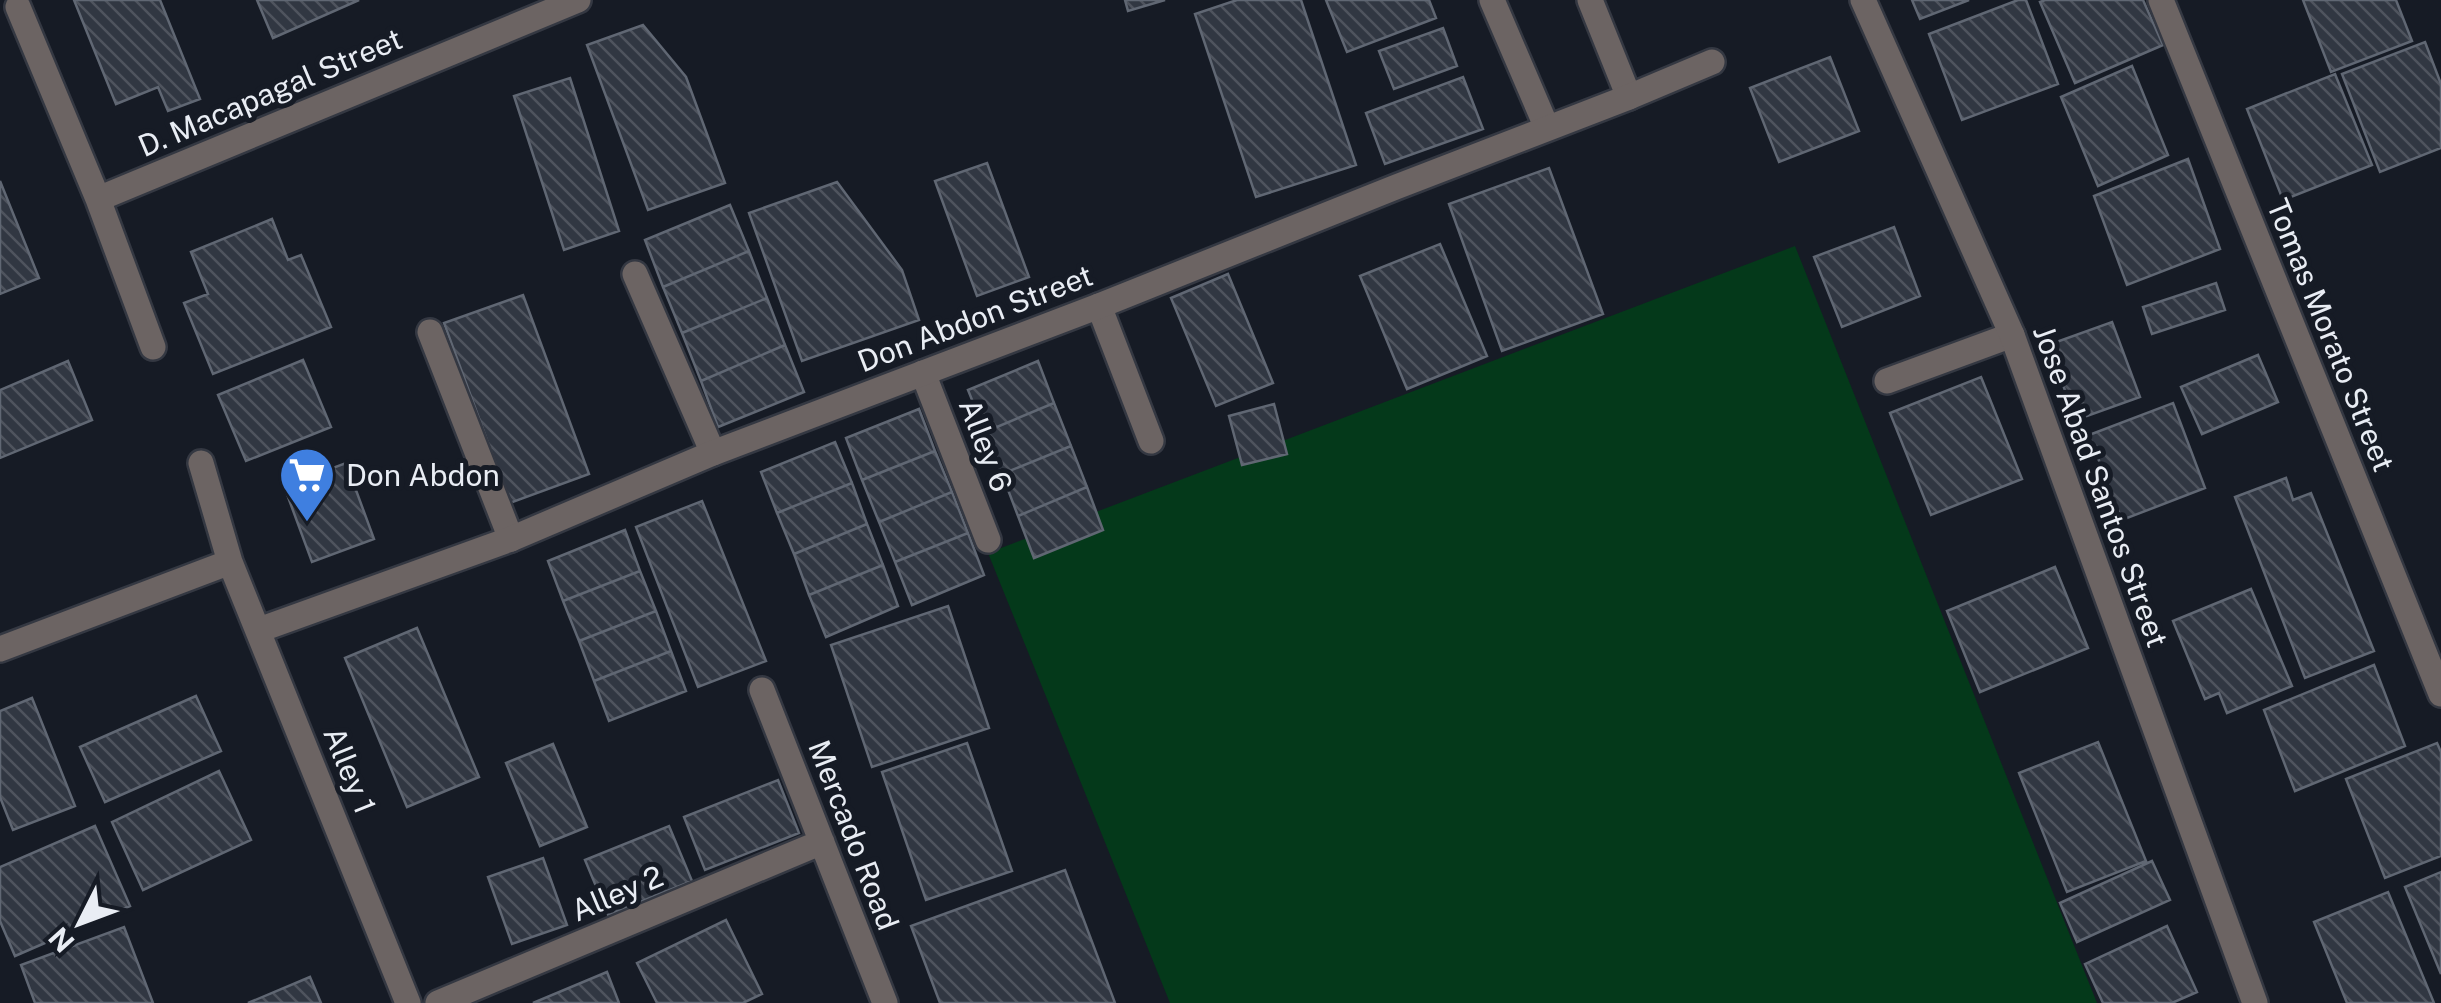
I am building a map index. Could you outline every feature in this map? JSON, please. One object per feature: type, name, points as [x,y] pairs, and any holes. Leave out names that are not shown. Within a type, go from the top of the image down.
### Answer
[{"type":"street","name":"D. Macapagal Street","points":[[98,199],[578,0]]},
{"type":"street","points":[[1492,0],[1547,128]]},
{"type":"street","points":[[1590,0],[1629,98]]},
{"type":"street","name":"Jose Abad Santos Street","points":[[1863,0],[2012,334],[2254,1003]]},
{"type":"street","name":"Tomas Morato Street","points":[[2161,0],[2441,694]]},
{"type":"street","points":[[18,8],[98,199],[154,347]]},
{"type":"street","name":"Don Abdon Street","points":[[258,630],[512,539],[713,452],[1099,306],[1712,62]]},
{"type":"street","points":[[635,274],[713,452]]},
{"type":"street","points":[[1099,306],[1151,440]]},
{"type":"street","points":[[430,332],[512,539]]},
{"type":"street","points":[[1887,381],[2012,334]]},
{"type":"street","name":"Alley 6","points":[[923,373],[988,540]]},
{"type":"street","name":"Alley 1","points":[[201,463],[230,562],[408,1003]]},
{"type":"street","points":[[0,649],[230,562]]},
{"type":"street","name":"Mercado Road","points":[[762,690],[885,1003]]},
{"type":"street","name":"Alley 2","points":[[438,1003],[822,842]]},
{"type":"green space","points":[[1795,246],[2097,1003],[1170,1003],[988,553]]},
{"type":"building","points":[[74,0],[160,0],[200,99],[168,111],[158,87],[116,104]]},
{"type":"building","points":[[257,0],[359,0],[273,38]]},
{"type":"building","points":[[1125,0],[1165,0],[1128,11]]},
{"type":"building","points":[[1237,0],[1301,0],[1356,165],[1256,197],[1195,14]]},
{"type":"building","points":[[1326,0],[1429,0],[1436,18],[1347,52]]},
{"type":"building","points":[[1912,0],[1969,0],[1920,19]]},
{"type":"building","points":[[2026,0],[2058,84],[1962,120],[1929,34]]},
{"type":"building","points":[[2143,0],[2163,45],[2075,83],[2040,2]]},
{"type":"building","points":[[2303,0],[2396,0],[2412,41],[2331,72]]},
{"type":"building","points":[[643,25],[686,77],[725,183],[648,210],[587,45]]},
{"type":"building","points":[[1443,28],[1457,66],[1394,89],[1379,51]]},
{"type":"building","points":[[2425,42],[2441,84],[2441,148],[2380,172],[2342,74]]},
{"type":"building","points":[[1830,57],[1859,131],[1779,162],[1750,88]]},
{"type":"building","points":[[2132,66],[2168,155],[2098,186],[2061,97]]},
{"type":"building","points":[[2335,74],[2372,165],[2283,200],[2247,109]]},
{"type":"building","points":[[1463,77],[1483,129],[1385,164],[1366,113]]},
{"type":"building","points":[[570,78],[619,231],[564,250],[514,96]]},
{"type":"building","points":[[2188,159],[2220,249],[2127,285],[2094,196]]},
{"type":"building","points":[[987,163],[1029,277],[977,296],[935,181]]},
{"type":"building","points":[[1549,168],[1603,314],[1502,351],[1449,204]]},
{"type":"building","points":[[0,181],[39,278],[0,294]]},
{"type":"building","points":[[837,182],[902,270],[919,320],[802,361],[749,213]]},
{"type":"building","points":[[730,205],[749,251],[663,287],[645,240]]},
{"type":"building","points":[[272,219],[288,260],[301,255],[331,327],[213,374],[184,303],[208,294],[191,252]]},
{"type":"building","points":[[1894,227],[1920,296],[1842,327],[1814,257]]},
{"type":"building","points":[[1440,244],[1487,356],[1407,389],[1360,276]]},
{"type":"building","points":[[749,251],[767,298],[682,333],[663,287]]},
{"type":"building","points":[[1228,274],[1273,383],[1216,406],[1171,298]]},
{"type":"building","points":[[2216,283],[2225,310],[2152,334],[2143,307]]},
{"type":"building","points":[[523,295],[589,474],[510,503],[444,323]]},
{"type":"building","points":[[767,298],[785,345],[701,381],[682,333]]},
{"type":"building","points":[[2112,322],[2140,397],[2076,420],[2048,345]]},
{"type":"building","points":[[785,345],[804,392],[718,427],[701,381]]},
{"type":"building","points":[[2258,355],[2278,402],[2202,434],[2181,387]]},
{"type":"building","points":[[303,360],[331,427],[246,461],[218,395]]},
{"type":"building","points":[[68,361],[92,420],[0,458],[0,390]]},
{"type":"building","points":[[1038,361],[1054,403],[985,432],[968,390]]},
{"type":"building","points":[[1981,377],[2022,479],[1931,515],[1890,413]]},
{"type":"building","points":[[1054,403],[1071,446],[1002,474],[985,432]]},
{"type":"building","points":[[2173,403],[2205,488],[2122,520],[2089,435]]},
{"type":"building","points":[[1274,404],[1287,454],[1242,465],[1229,416]]},
{"type":"building","points":[[919,409],[935,451],[862,480],[846,438]]},
{"type":"building","points":[[835,442],[852,483],[777,513],[761,472]]},
{"type":"building","points":[[1071,446],[1087,487],[1018,516],[1002,474]]},
{"type":"building","points":[[935,451],[952,492],[879,522],[862,480]]},
{"type":"building","points":[[346,463],[374,539],[312,562],[284,486]]},
{"type":"building","points":[[2286,478],[2293,500],[2311,493],[2374,651],[2305,678],[2235,497]]},
{"type":"building","points":[[852,483],[867,524],[794,554],[777,513]]},
{"type":"building","points":[[1087,487],[1103,530],[1034,558],[1018,516]]},
{"type":"building","points":[[952,492],[968,533],[895,562],[879,522]]},
{"type":"building","points":[[702,501],[766,661],[698,687],[636,527]]},
{"type":"building","points":[[867,524],[883,565],[809,595],[794,554]]},
{"type":"building","points":[[625,530],[640,571],[563,601],[548,561]]},
{"type":"building","points":[[968,533],[984,575],[912,605],[895,562]]},
{"type":"building","points":[[883,565],[898,606],[826,637],[809,595]]},
{"type":"building","points":[[2055,567],[2088,648],[1980,692],[1947,611]]},
{"type":"building","points":[[640,571],[656,611],[579,641],[563,601]]},
{"type":"building","points":[[2251,589],[2292,686],[2227,713],[2219,693],[2205,699],[2173,621]]},
{"type":"building","points":[[948,606],[989,728],[872,767],[831,645]]},
{"type":"building","points":[[656,611],[671,651],[594,681],[579,641]]},
{"type":"building","points":[[417,628],[479,777],[407,807],[345,658]]},
{"type":"building","points":[[671,651],[686,691],[609,721],[594,681]]},
{"type":"building","points":[[2374,665],[2405,746],[2295,791],[2264,710]]},
{"type":"building","points":[[196,696],[221,751],[105,802],[80,747]]},
{"type":"building","points":[[32,698],[75,806],[13,830],[0,797],[0,711]]},
{"type":"building","points":[[2098,742],[2146,861],[2067,892],[2019,773]]},
{"type":"building","points":[[967,743],[1012,871],[926,900],[882,772]]},
{"type":"building","points":[[2437,743],[2441,752],[2441,856],[2385,878],[2346,779]]},
{"type":"building","points":[[553,744],[587,827],[540,846],[506,763]]},
{"type":"building","points":[[219,771],[251,840],[143,890],[112,822]]},
{"type":"building","points":[[778,780],[799,833],[705,870],[684,817]]},
{"type":"building","points":[[95,826],[130,906],[15,956],[0,921],[0,867]]},
{"type":"building","points":[[669,826],[692,881],[608,915],[585,860]]},
{"type":"building","points":[[543,858],[567,925],[512,944],[488,877]]},
{"type":"building","points":[[2152,861],[2170,900],[2077,942],[2060,903]]},
{"type":"building","points":[[1065,870],[1115,1003],[940,1003],[911,926]]},
{"type":"building","points":[[2441,872],[2441,974],[2405,887]]},
{"type":"building","points":[[2388,892],[2434,1003],[2347,1003],[2314,922]]},
{"type":"building","points":[[726,920],[762,994],[743,1003],[657,1003],[637,963]]},
{"type":"building","points":[[2167,926],[2197,992],[2172,1003],[2103,1003],[2085,964]]},
{"type":"building","points":[[124,927],[153,1003],[35,1003],[21,965]]},
{"type":"building","points":[[607,972],[619,1003],[533,1003]]},
{"type":"building","points":[[310,977],[321,1003],[248,1003]]},
{"type":"place","name":"Don Abdon","points":[[307,524]]}]
